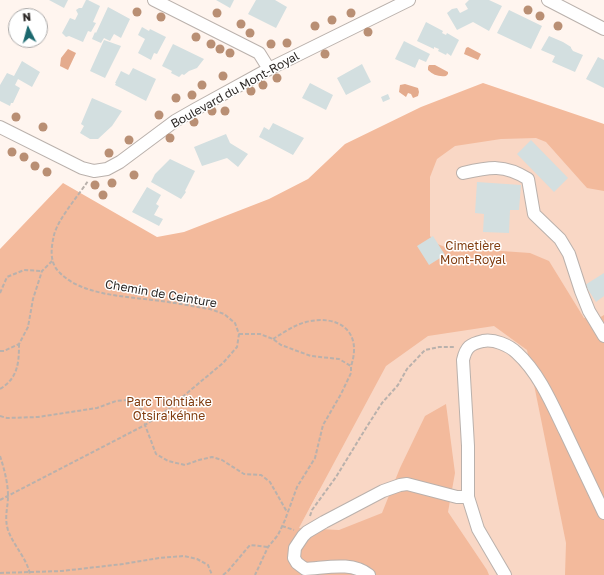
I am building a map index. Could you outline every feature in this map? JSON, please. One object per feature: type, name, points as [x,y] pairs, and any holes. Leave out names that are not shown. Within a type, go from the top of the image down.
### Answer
[{"type":"street","points":[[154,0],[259,53],[269,69]]},
{"type":"street","name":"Boulevard du Mont-Royal","points":[[94,171],[107,169],[120,162],[175,121],[269,69],[409,0]]},
{"type":"street","points":[[548,0],[604,29]]},
{"type":"street","points":[[0,127],[82,168],[94,171]]},
{"type":"street","points":[[463,173],[491,167],[516,172],[528,179],[534,214],[560,239],[569,254],[589,311],[604,336]]},
{"type":"street","points":[[505,575],[478,529],[468,497],[468,446],[463,360],[466,350],[474,343],[487,340],[510,347],[524,360],[539,380],[604,513]]},
{"type":"street","points":[[369,575],[357,567],[347,566],[305,569],[297,563],[294,558],[295,548],[299,540],[307,532],[383,491],[400,485],[407,484],[445,495],[468,497]]},
{"type":"path","points":[[0,389],[15,375],[19,361],[19,344],[28,327],[32,299],[42,271],[52,261],[51,251],[54,234],[60,222],[94,171]]},
{"type":"path","name":"Chemin de Ceinture","points":[[52,261],[59,273],[88,290],[112,295],[210,309],[224,314],[235,323],[239,334]]},
{"type":"path","points":[[0,293],[7,277],[24,270],[42,271]]},
{"type":"path","points":[[255,575],[268,547],[278,535],[297,487],[315,458],[323,425],[341,394],[350,373],[354,358],[354,344],[350,332],[340,324],[327,320],[306,322],[286,330],[273,339]]},
{"type":"path","points":[[0,500],[145,425],[162,414],[223,364],[237,347],[239,334],[260,334],[273,339],[281,345],[311,356],[339,359],[351,366]]},
{"type":"path","points":[[0,351],[4,351],[19,344]]},
{"type":"path","points":[[309,517],[312,510],[336,478],[366,428],[382,404],[398,385],[407,369],[425,350],[454,346],[466,350]]},
{"type":"path","points":[[0,416],[7,418],[38,417],[97,408],[116,400],[128,400],[144,411],[145,425],[156,454],[168,461],[184,465],[212,457],[222,460],[244,474],[261,474],[270,482],[287,512]]},
{"type":"path","points":[[0,456],[8,495],[6,514],[8,529],[30,572],[30,575]]},
{"type":"path","points":[[223,575],[228,572],[250,545],[268,547]]},
{"type":"path","points":[[0,573],[57,571],[184,556],[197,559],[208,565],[212,575]]},
{"type":"path","points":[[57,571],[58,575]]},
{"type":"green space","name":"Parc Tiohtià:ke Otsira'kéhne","points":[[483,83],[604,124],[604,191],[587,188],[546,142],[536,138],[501,139],[455,146],[437,159],[430,177],[430,236],[435,243],[445,247],[530,253],[549,261],[584,318],[599,318],[604,315],[604,575],[565,575],[566,543],[527,350],[494,326],[428,336],[386,366],[299,528],[339,530],[382,513],[400,468],[425,416],[446,404],[455,473],[448,512],[489,575],[0,575],[0,249],[63,183],[157,237],[184,232],[269,199],[308,179],[345,144],[421,107]]},
{"type":"green space","name":"Cimetière Mont-Royal","points":[[484,89],[604,127],[604,575],[273,575],[319,491],[303,203]]},
{"type":"shaded area","points":[[468,47],[481,54],[478,60],[464,54],[466,48]]},
{"type":"shaded area","points":[[68,49],[76,53],[68,70],[60,66],[61,58]]},
{"type":"shaded area","points":[[429,65],[435,65],[448,72],[448,74],[446,76],[439,76],[434,74],[428,70]]},
{"type":"shaded area","points":[[405,84],[418,88],[418,96],[413,98],[411,94],[408,93],[406,97],[399,92],[400,85]]},
{"type":"building","points":[[49,0],[68,0],[64,8]]},
{"type":"building","points":[[86,0],[100,6],[93,22],[96,23],[91,32],[88,31],[83,42],[69,36],[66,37],[62,33],[70,18],[75,20],[78,14],[76,10],[82,8]]},
{"type":"building","points":[[216,0],[234,0],[230,8]]},
{"type":"building","points":[[256,0],[275,0],[287,7],[276,28],[248,14]]},
{"type":"building","points":[[469,0],[489,0],[502,6],[489,31],[473,22],[457,30],[447,13],[452,9],[457,8],[460,13],[468,9],[465,4]]},
{"type":"building","points":[[108,7],[130,19],[121,38],[114,34],[110,41],[104,38],[101,43],[92,39]]},
{"type":"building","points":[[509,10],[542,26],[531,49],[497,33]]},
{"type":"building","points":[[426,22],[443,31],[442,33],[446,35],[447,33],[459,40],[451,56],[447,53],[446,55],[438,51],[439,49],[434,47],[434,49],[417,41]]},
{"type":"building","points":[[142,27],[149,31],[150,29],[166,37],[157,54],[154,53],[151,60],[138,53],[145,39],[138,35]]},
{"type":"building","points":[[549,36],[563,42],[571,47],[573,51],[583,55],[575,72],[552,62],[555,56],[541,50]]},
{"type":"building","points":[[104,40],[121,46],[105,78],[90,71]]},
{"type":"building","points":[[404,41],[430,54],[426,62],[419,59],[415,68],[395,59]]},
{"type":"building","points":[[173,44],[204,59],[197,68],[184,75],[182,74],[179,77],[171,73],[172,71],[162,66]]},
{"type":"building","points":[[598,57],[604,60],[604,88],[586,79]]},
{"type":"building","points":[[22,61],[40,72],[32,87],[18,79],[15,85],[20,88],[10,106],[0,101],[0,85],[7,73],[14,76]]},
{"type":"building","points":[[362,64],[371,82],[346,95],[337,78]]},
{"type":"building","points":[[133,68],[156,79],[146,101],[115,85],[121,71],[129,75]]},
{"type":"building","points":[[310,83],[333,95],[326,110],[302,98]]},
{"type":"building","points":[[388,94],[390,99],[383,102],[381,97]]},
{"type":"building","points":[[92,98],[122,111],[112,126],[98,139],[90,139],[80,133],[84,126],[81,124]]},
{"type":"building","points":[[273,123],[304,138],[293,155],[259,137],[264,127],[269,130]]},
{"type":"building","points":[[226,134],[230,143],[248,154],[238,167],[227,158],[202,166],[194,147]]},
{"type":"building","points":[[531,140],[568,178],[554,192],[517,154]]},
{"type":"building","points":[[170,159],[195,171],[185,191],[186,192],[181,199],[151,182],[155,174]]},
{"type":"building","points":[[477,182],[521,185],[519,210],[510,210],[509,233],[483,232],[484,214],[475,213]]},
{"type":"building","points":[[147,187],[161,195],[156,204],[159,206],[154,215],[163,219],[159,226],[132,212]]},
{"type":"building","points":[[433,236],[445,255],[429,265],[417,246]]},
{"type":"building","points":[[604,273],[604,296],[596,302],[585,285]]}]
